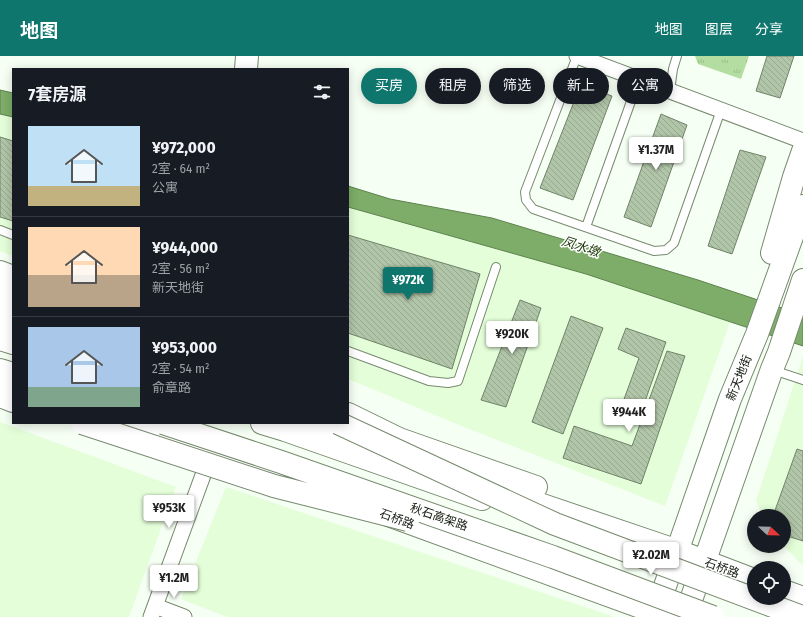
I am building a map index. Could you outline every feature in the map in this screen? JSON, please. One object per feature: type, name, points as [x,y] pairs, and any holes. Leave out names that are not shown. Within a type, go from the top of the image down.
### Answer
[{"type":"main road","points":[[246,68],[247,56]]},
{"type":"main road","points":[[764,298],[794,177],[803,151]]},
{"type":"main road","points":[[764,298],[803,206]]},
{"type":"main road","points":[[0,272],[12,277]]},
{"type":"main road","points":[[0,286],[12,290]]},
{"type":"main road","points":[[685,617],[800,292]]},
{"type":"main road","name":"新天地街","points":[[660,616],[678,552],[730,399],[744,351],[753,332],[764,298]]},
{"type":"main road","points":[[0,307],[12,312]]},
{"type":"main road","points":[[0,321],[12,325]]},
{"type":"main road","points":[[0,340],[12,343]]},
{"type":"main road","points":[[0,370],[12,374]]},
{"type":"main road","points":[[0,383],[12,387]]},
{"type":"main road","points":[[0,396],[12,401]]},
{"type":"main road","points":[[349,414],[399,439],[645,526],[678,552]]},
{"type":"main road","points":[[85,424],[274,486],[553,557]]},
{"type":"main road","name":"石桥路","points":[[128,424],[212,451],[660,616]]},
{"type":"main road","name":"秋石高架路","points":[[166,424],[281,462],[553,557],[713,617]]},
{"type":"main road","points":[[265,424],[555,524],[802,617]]},
{"type":"main road","name":"石桥路","points":[[306,424],[705,561],[747,577]]},
{"type":"main road","points":[[340,424],[555,524]]},
{"type":"main road","points":[[791,594],[803,598]]},
{"type":"street","points":[[577,56],[617,71]]},
{"type":"street","points":[[673,92],[803,141]]},
{"type":"street","points":[[184,617],[153,612],[212,451]]},
{"type":"lane","points":[[577,56],[525,192],[526,200],[533,209],[654,251],[666,250],[674,243],[721,110]]},
{"type":"lane","points":[[673,68],[677,56]]},
{"type":"lane","points":[[586,227],[630,104]]},
{"type":"lane","points":[[0,230],[12,235]]},
{"type":"lane","points":[[349,351],[429,381],[448,383],[458,381],[496,267]]},
{"type":"lane","points":[[776,360],[803,380]]},
{"type":"shaded area","points":[[0,114],[12,117],[12,256],[0,251]]},
{"type":"shaded area","points":[[349,207],[586,274],[730,322],[665,506],[459,425],[349,379]]},
{"type":"shaded area","points":[[803,356],[803,566],[791,553],[791,509],[760,509],[756,501]]},
{"type":"shaded area","points":[[0,422],[176,487],[129,617],[0,617]]},
{"type":"shaded area","points":[[226,487],[615,617],[227,617],[181,599]]},
{"type":"green space","points":[[695,56],[749,56],[741,79],[698,64]]},
{"type":"water","points":[[0,90],[12,93],[12,117],[0,114]]},
{"type":"water","name":"凤水墩","points":[[349,186],[390,199],[492,218],[698,280],[803,315],[803,346],[586,274],[349,207]]},
{"type":"building","points":[[767,56],[794,56],[780,98],[756,91]]},
{"type":"building","points":[[609,95],[612,96],[609,104]]},
{"type":"building","points":[[573,104],[609,104],[573,200],[540,188]]},
{"type":"building","points":[[661,114],[687,125],[651,227],[624,217]]},
{"type":"building","points":[[0,137],[12,141],[12,221],[0,217]]},
{"type":"building","points":[[740,150],[766,157],[732,254],[708,246]]},
{"type":"building","points":[[349,235],[480,274],[452,369],[349,333]]},
{"type":"building","points":[[520,300],[541,308],[506,407],[481,400]]},
{"type":"building","points":[[571,316],[603,328],[563,434],[532,422]]},
{"type":"building","points":[[626,328],[666,342],[638,421],[619,413],[639,358],[618,349]]},
{"type":"building","points":[[667,351],[685,356],[641,484],[563,458],[574,426],[632,446]]},
{"type":"building","points":[[797,449],[803,451],[803,541],[791,537],[791,509],[776,509]]}]
